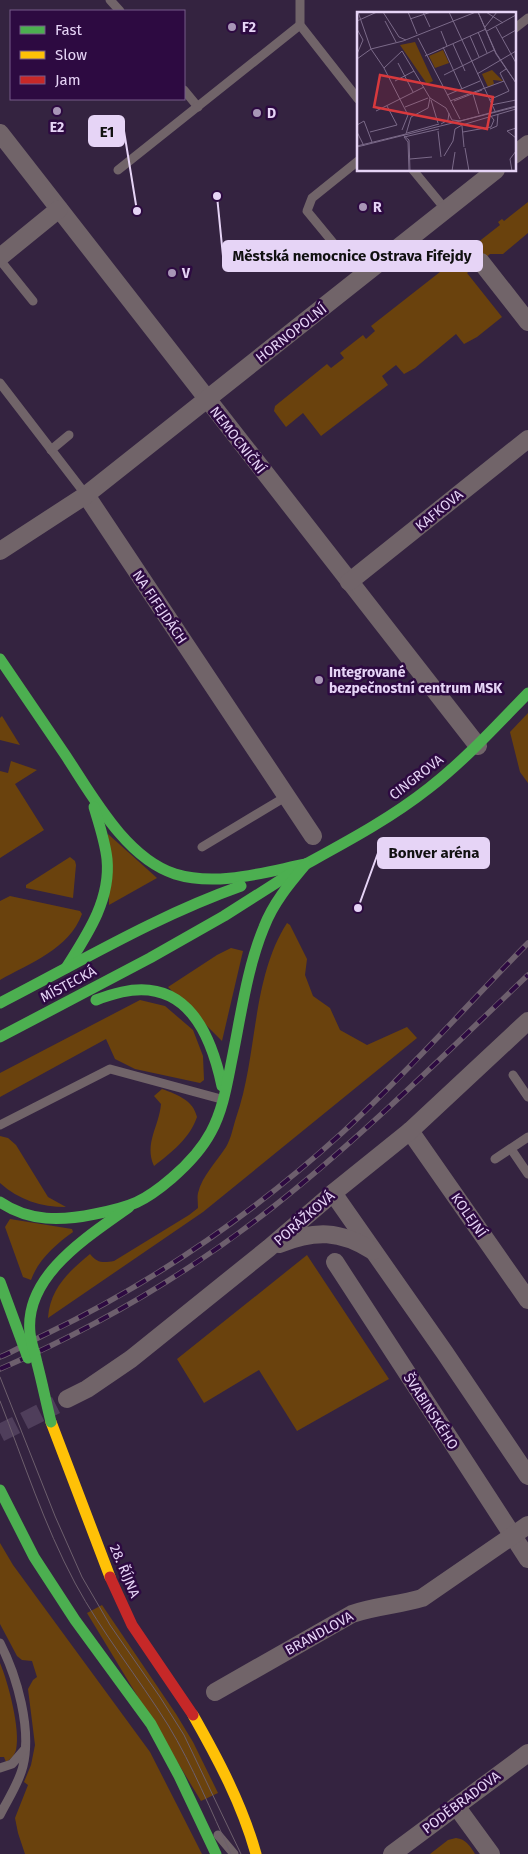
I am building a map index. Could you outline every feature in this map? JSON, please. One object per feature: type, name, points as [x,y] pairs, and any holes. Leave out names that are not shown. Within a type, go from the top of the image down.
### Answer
[{"type":"main road","points":[[0,658],[107,817],[129,843],[152,863],[174,874],[214,879],[306,864]]},
{"type":"main road","name":"CINGROVA","points":[[306,864],[372,829],[444,777],[478,746],[528,693]]},
{"type":"main road","points":[[64,970],[96,916],[107,878],[106,853],[88,789]]},
{"type":"main road","points":[[51,1422],[30,1332],[34,1304],[41,1286],[54,1266],[75,1247],[129,1207],[164,1185],[187,1164],[208,1136],[223,1100],[246,986],[260,935],[276,901],[306,864]]},
{"type":"main road","name":"MÍSTECKÁ","points":[[0,1003],[172,912],[214,895],[306,864]]},
{"type":"main road","name":"MÍSTECKÁ","points":[[0,1037],[150,958],[224,916],[306,864]]},
{"type":"main road","points":[[0,1041],[104,996],[129,990],[156,992],[187,1006],[205,1029],[217,1059],[223,1100]]},
{"type":"main road","points":[[0,1202],[19,1213],[54,1219],[80,1217],[129,1207]]},
{"type":"main road","name":"28. ŘÍJNA","points":[[0,1282],[118,1597],[143,1643],[186,1703],[208,1740],[248,1825],[256,1854]]},
{"type":"main road","points":[[0,1490],[34,1557],[75,1620],[151,1724],[170,1757],[215,1852]]},
{"type":"street","name":"NEMOCNIČNÍ","points":[[0,133],[478,746]]},
{"type":"street","points":[[516,153],[528,144]]},
{"type":"street","name":"HORNOPOLNÍ","points":[[0,551],[86,496],[495,171]]},
{"type":"street","points":[[0,259],[59,209]]},
{"type":"street","points":[[481,262],[528,322]]},
{"type":"street","name":"KAFKOVA","points":[[349,582],[528,439]]},
{"type":"street","name":"NA FIFEJDÁCH","points":[[86,496],[313,836]]},
{"type":"street","name":"PORÁŽKOVÁ","points":[[67,1399],[87,1389],[131,1359],[269,1248],[410,1131],[528,1021]]},
{"type":"street","name":"KOLEJNÍ","points":[[410,1131],[528,1300]]},
{"type":"street","points":[[333,1193],[377,1254],[528,1476]]},
{"type":"street","points":[[269,1248],[306,1236],[329,1234],[356,1242],[377,1254]]},
{"type":"street","name":"ŠVABINSKÉHO","points":[[335,1262],[528,1559]]},
{"type":"street","name":"BRANDLOVA","points":[[215,1692],[352,1614],[366,1609],[422,1598],[528,1525]]},
{"type":"street","name":"PODĚBRADOVA","points":[[391,1853],[528,1752]]},
{"type":"street","points":[[456,1806],[491,1854]]},
{"type":"street","points":[[248,1825],[267,1854]]},
{"type":"lane","points":[[110,0],[119,10]]},
{"type":"lane","points":[[300,0],[300,25],[357,97]]},
{"type":"lane","points":[[516,27],[528,18]]},
{"type":"lane","points":[[118,170],[300,25]]},
{"type":"lane","points":[[185,91],[198,107]]},
{"type":"lane","points":[[335,246],[307,211],[312,198],[357,161]]},
{"type":"lane","points":[[414,171],[446,210]]},
{"type":"lane","points":[[0,259],[33,301]]},
{"type":"lane","name":"NA FIFEJDÁCH","points":[[0,384],[86,496]]},
{"type":"lane","points":[[51,450],[68,435]]},
{"type":"lane","points":[[202,847],[287,796]]},
{"type":"lane","points":[[0,1125],[110,1069],[223,1100]]},
{"type":"lane","points":[[513,1075],[528,1097]]},
{"type":"lane","points":[[495,1160],[528,1137]]},
{"type":"lane","points":[[510,1149],[528,1174]]},
{"type":"lane","points":[[0,1643],[10,1665],[19,1695],[24,1723],[25,1749],[22,1772],[0,1815]]},
{"type":"lane","points":[[0,1768],[12,1764],[25,1749]]},
{"type":"lane","points":[[193,1806],[234,1854]]},
{"type":"shaded area","points":[[528,202],[528,233],[503,254],[490,254],[467,273],[502,317],[477,337],[464,344],[456,334],[415,368],[404,374],[396,365],[382,376],[388,385],[321,436],[303,413],[286,427],[274,411],[275,406],[327,364],[331,368],[344,358],[340,353],[363,335],[366,339],[375,331],[371,326],[500,225],[498,222],[502,219],[504,221]]},
{"type":"shaded area","points":[[528,713],[528,783],[520,772],[510,732]]},
{"type":"shaded area","points":[[2,716],[20,745],[0,740],[0,718]]},
{"type":"shaded area","points":[[11,761],[37,770],[15,784],[44,830],[0,858],[0,771],[8,773]]},
{"type":"shaded area","points":[[108,834],[157,878],[109,905]]},
{"type":"shaded area","points":[[70,857],[75,861],[76,865],[73,898],[26,888],[26,885]]},
{"type":"shaded area","points":[[10,896],[80,911],[82,914],[68,937],[58,946],[36,961],[0,980],[0,901]]},
{"type":"shaded area","points":[[287,923],[290,925],[307,959],[305,975],[313,996],[330,1008],[340,1030],[367,1045],[407,1027],[417,1038],[203,1212],[48,1318],[49,1308],[56,1290],[74,1268],[90,1254],[100,1262],[114,1261],[198,1208],[200,1187],[231,1137],[243,1094],[267,968],[275,945]]},
{"type":"shaded area","points":[[231,948],[243,951],[222,1041],[168,987]]},
{"type":"shaded area","points":[[140,1000],[165,1006],[193,1030],[203,1056],[204,1080],[200,1083],[135,1069],[115,1059],[106,1039],[0,1097],[0,1073]]},
{"type":"shaded area","points":[[162,1089],[188,1102],[197,1117],[185,1138],[154,1166],[151,1158],[151,1142],[161,1104],[154,1096]]},
{"type":"shaded area","points":[[0,1136],[8,1138],[16,1145],[48,1197],[66,1207],[39,1204],[15,1194],[0,1183]]},
{"type":"shaded area","points":[[10,1219],[72,1229],[73,1232],[54,1247],[43,1259],[31,1280],[23,1277],[5,1227]]},
{"type":"shaded area","points":[[307,1255],[389,1379],[297,1431],[259,1370],[204,1403],[177,1359]]},
{"type":"shaded area","points":[[0,1543],[13,1565],[150,1752],[202,1854],[25,1854],[15,1818],[28,1785],[24,1782],[31,1765],[35,1745],[28,1689],[37,1677],[32,1661],[22,1660],[17,1656],[0,1624]]},
{"type":"shaded area","points":[[102,1605],[176,1714],[193,1742],[218,1793],[201,1801],[87,1613]]},
{"type":"shaded area","points":[[0,1663],[10,1694],[17,1731],[16,1750],[6,1762],[4,1757],[0,1757]]},
{"type":"shaded area","points":[[456,1838],[465,1841],[475,1854],[430,1854],[448,1840]]},
{"type":"tunnel","points":[[0,1433],[56,1405]]},
{"type":"tram line","points":[[0,1377],[55,1516],[82,1577],[110,1625],[184,1735],[241,1854]]},
{"type":"tram line","points":[[0,1401],[44,1516],[75,1583],[97,1620],[168,1725],[186,1756],[231,1854]]},
{"type":"railway","points":[[0,1357],[124,1293],[201,1244],[274,1191],[367,1109],[414,1063],[528,943]]},
{"type":"railway","points":[[0,1369],[107,1317],[175,1276],[241,1231],[339,1152],[528,975]]},
{"type":"traffic: fast","points":[[0,659],[99,807],[126,840],[141,855],[157,866],[175,874],[191,878],[224,879],[306,864]]},
{"type":"traffic: fast","points":[[306,864],[353,838],[415,799],[468,754],[528,693]]},
{"type":"traffic: fast","points":[[66,968],[96,916],[105,889],[107,859],[94,807]]},
{"type":"traffic: fast","points":[[0,1202],[22,1213],[46,1218],[70,1218],[107,1211],[128,1206],[153,1193],[178,1173],[194,1156],[211,1132],[222,1106],[249,975],[264,927],[277,902],[306,864]]},
{"type":"traffic: fast","points":[[0,1037],[150,958],[224,916],[290,874]]},
{"type":"traffic: fast","points":[[0,1003],[148,925],[241,886]]},
{"type":"traffic: fast","points":[[96,1000],[122,992],[145,990],[164,993],[179,1002],[192,1014],[203,1030],[211,1047],[222,1086]]},
{"type":"traffic: fast","points":[[51,1422],[30,1333],[31,1312],[37,1293],[48,1275],[62,1259],[129,1207]]},
{"type":"traffic: fast","points":[[0,1282],[28,1358]]},
{"type":"traffic: fast","points":[[0,1490],[34,1557],[75,1620],[151,1724],[179,1776],[216,1854]]},
{"type":"traffic: slow","points":[[51,1422],[110,1577]]},
{"type":"traffic: slow","points":[[193,1715],[229,1782],[244,1817],[256,1854]]},
{"type":"traffic: jam","points":[[110,1577],[132,1625],[193,1715]]},
{"type":"place","name":"F2","points":[[232,27]]},
{"type":"place","name":"E2","points":[[57,111]]},
{"type":"place","name":"D","points":[[257,113]]},
{"type":"place","name":"Městská nemocnice Ostrava Fifejdy","points":[[217,196]]},
{"type":"place","name":"R","points":[[363,207]]},
{"type":"place","name":"E1","points":[[137,211]]},
{"type":"place","name":"V","points":[[172,273]]},
{"type":"place","name":"Integrované bezpečnostní centrum MSK","points":[[319,680]]},
{"type":"place","name":"Bonver aréna","points":[[358,908]]}]
